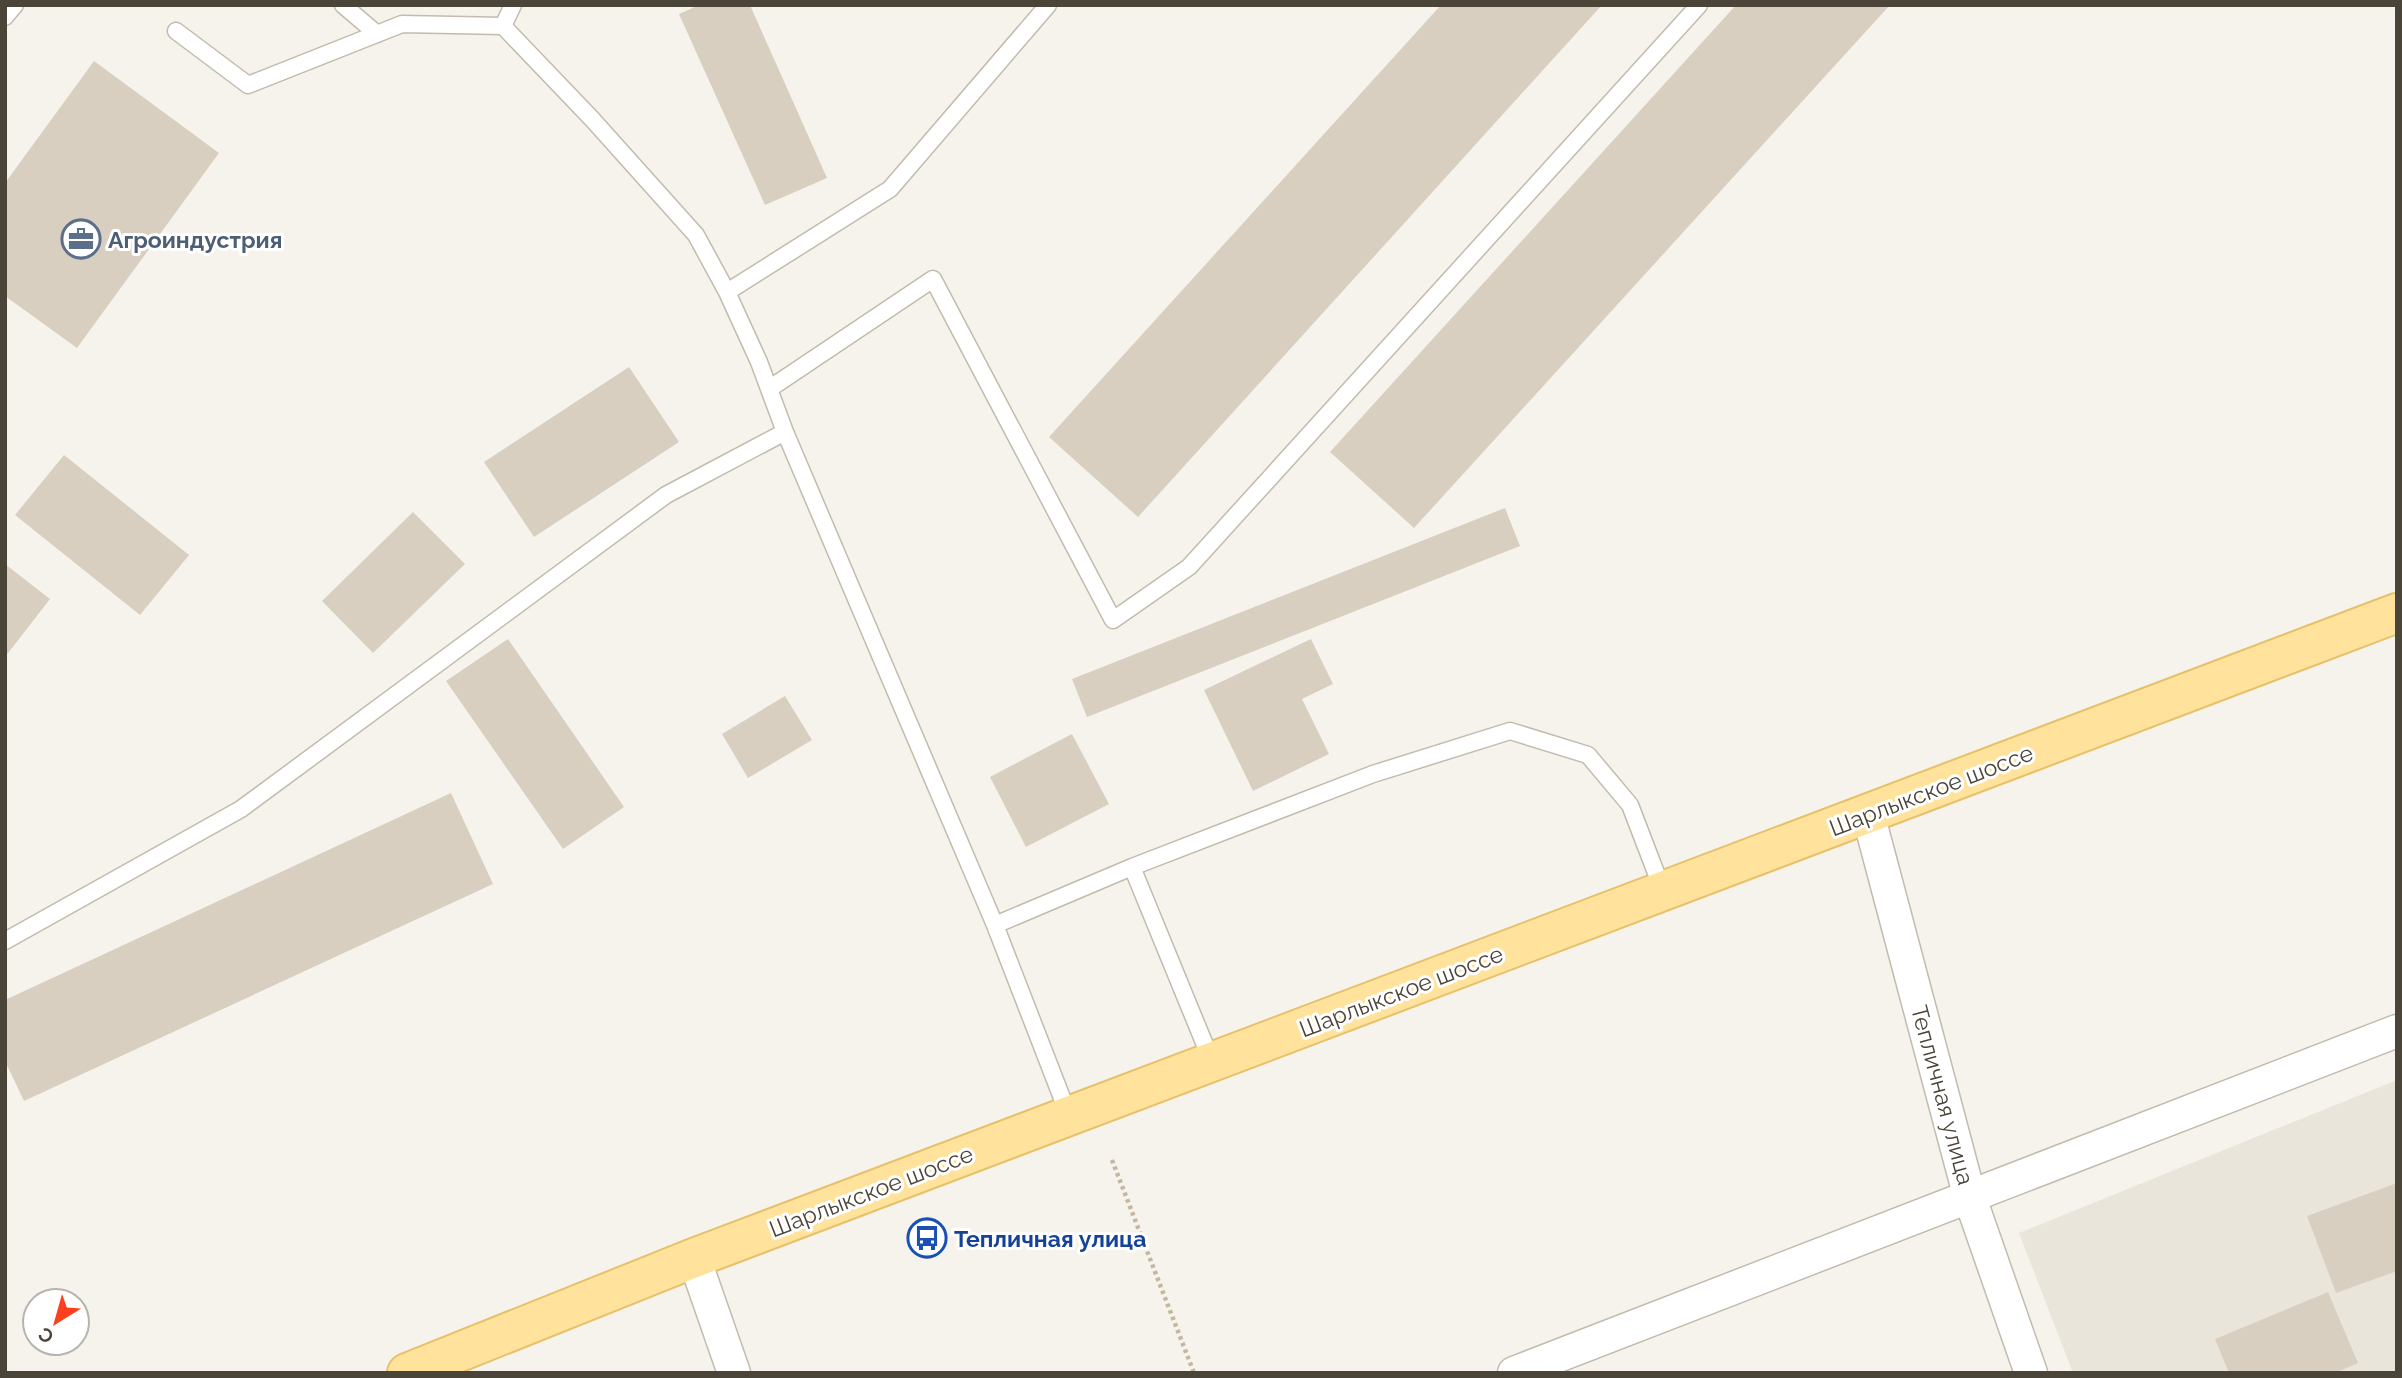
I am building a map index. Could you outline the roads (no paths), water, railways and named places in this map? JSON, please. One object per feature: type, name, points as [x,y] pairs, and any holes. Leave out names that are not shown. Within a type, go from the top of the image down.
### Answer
[{"type":"main road","name":"Шарлыкское шоссе","points":[[407,1373],[694,1258],[2397,613]]},
{"type":"street","name":"Тепличная улица","points":[[1868,814],[1970,1198],[2031,1373]]},
{"type":"street","points":[[1514,1373],[2397,1031]]},
{"type":"street","points":[[694,1258],[734,1373]]},
{"type":"lane","points":[[5,17],[15,5]]},
{"type":"lane","points":[[343,5],[377,34]]},
{"type":"lane","points":[[503,26],[513,5]]},
{"type":"lane","points":[[727,292],[890,189],[1048,5]]},
{"type":"lane","points":[[769,389],[933,279],[1113,621],[1189,567],[1699,5]]},
{"type":"lane","points":[[176,31],[248,85],[401,24],[503,26],[592,119],[696,235],[727,292],[759,362],[785,432],[995,925],[1069,1116]]},
{"type":"lane","points":[[5,941],[241,809],[666,495],[785,432]]},
{"type":"lane","points":[[995,925],[1132,867],[1373,774],[1510,732],[1588,755],[1630,805],[1663,891]]},
{"type":"lane","points":[[1132,867],[1212,1062]]},
{"type":"place","name":"Агроиндустрия","points":[[81,239]]},
{"type":"place","name":"Тепличная улица","points":[[927,1238]]}]
